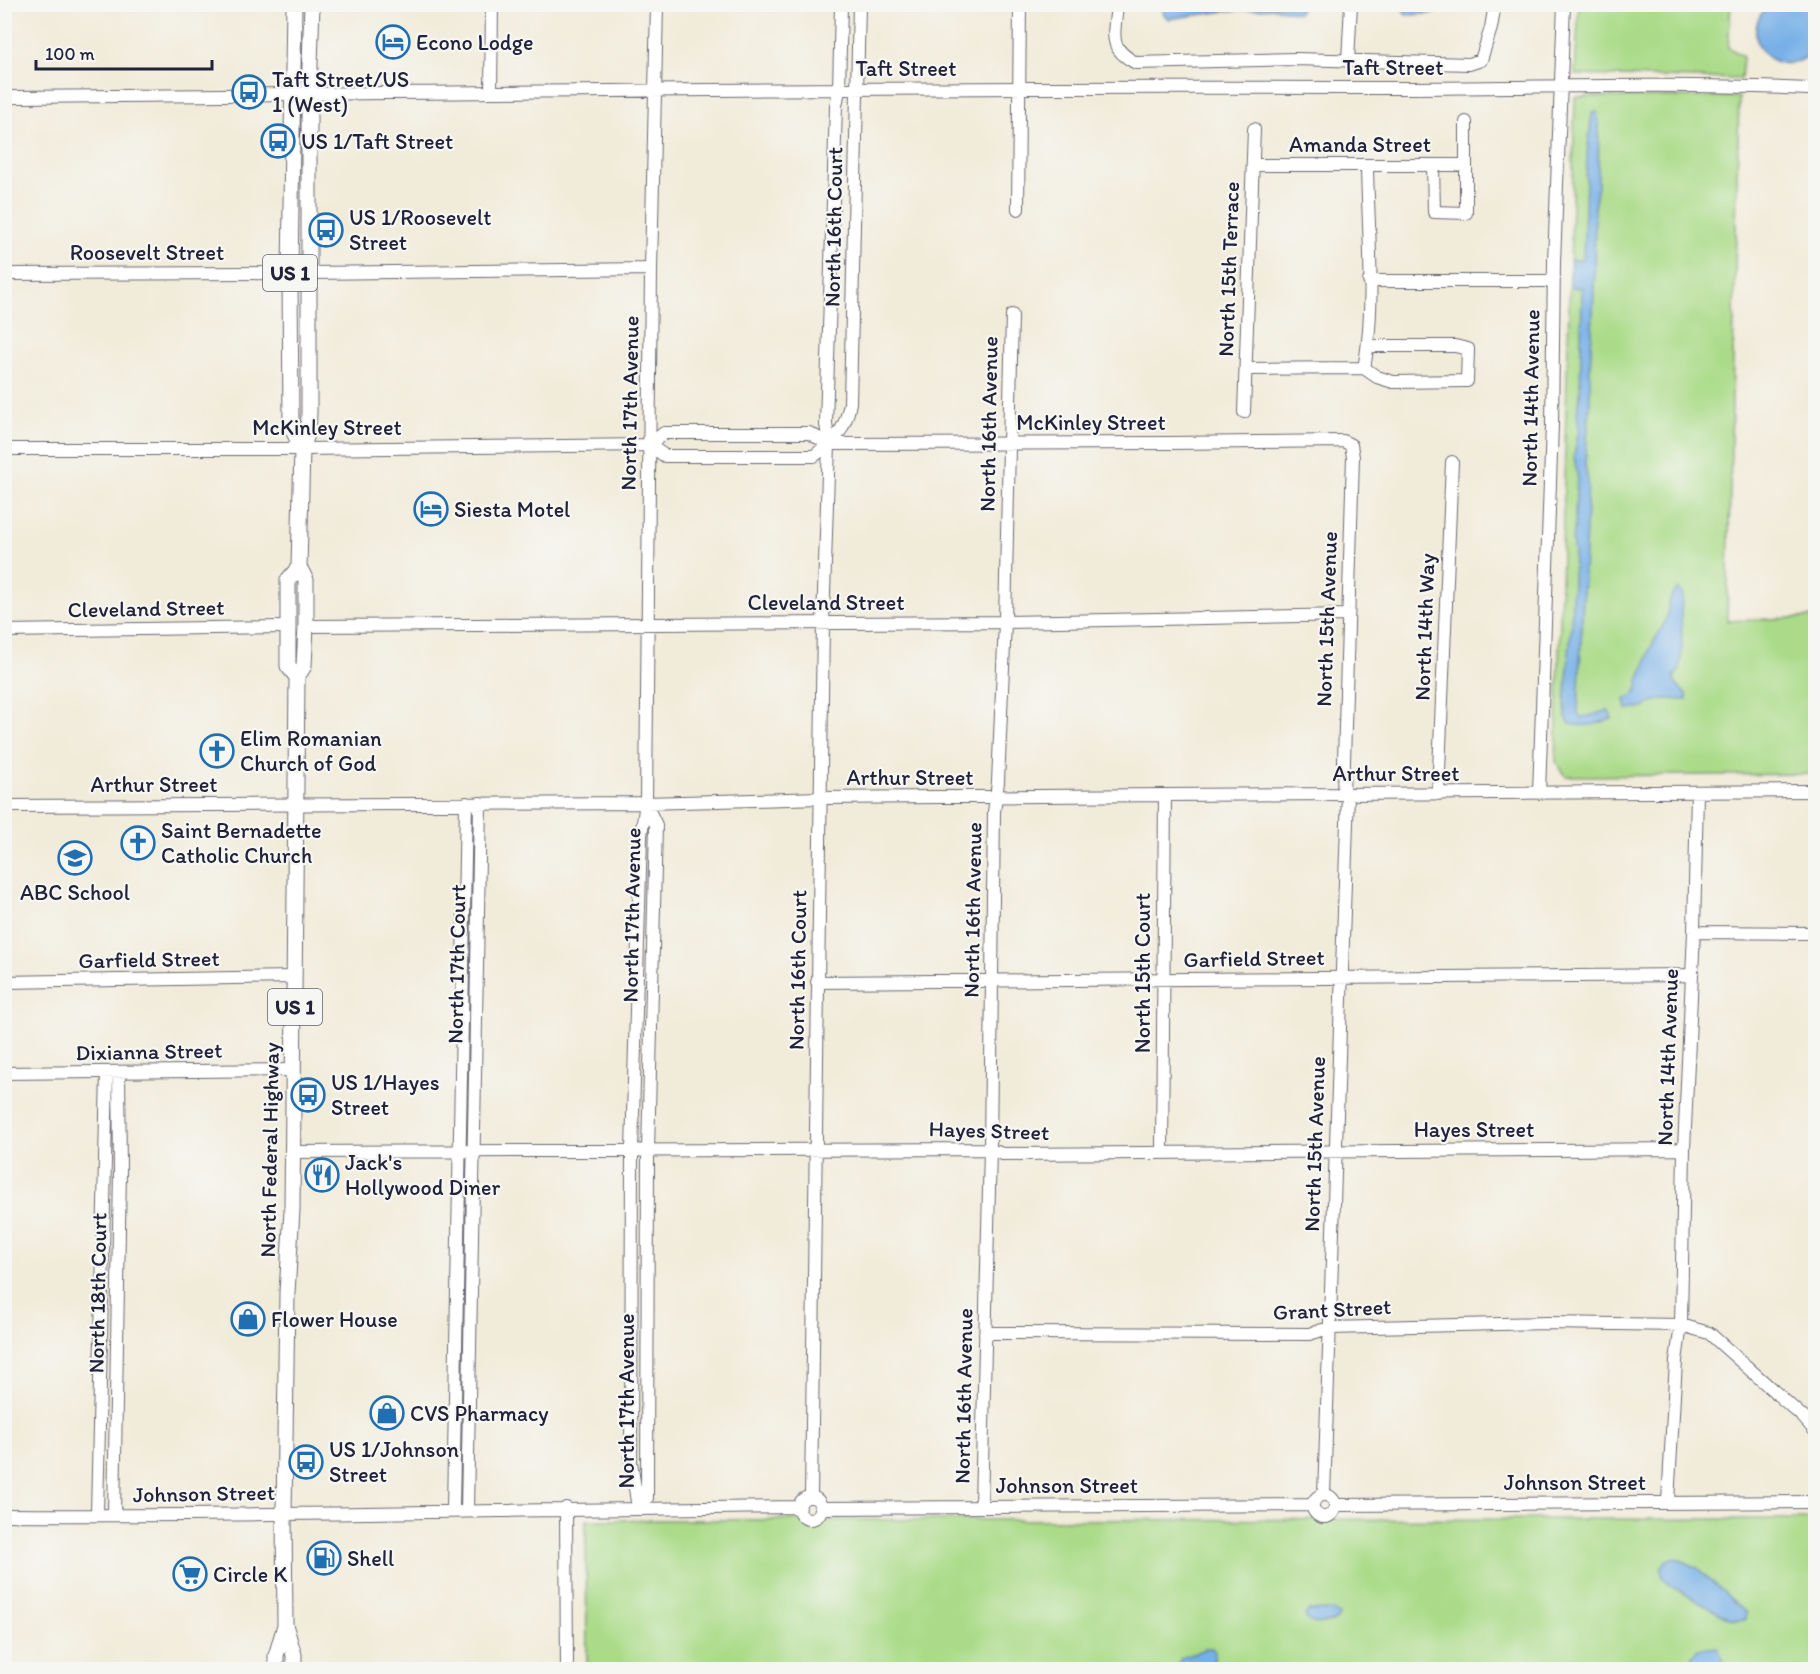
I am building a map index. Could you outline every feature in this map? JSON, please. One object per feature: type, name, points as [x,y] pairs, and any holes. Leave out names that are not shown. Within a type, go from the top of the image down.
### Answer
[{"type":"main road","name":"US 1","points":[[294,4],[290,273],[291,426],[302,449]]},
{"type":"main road","name":"US 1","points":[[299,567],[288,580],[288,666],[297,677],[304,666],[306,626],[306,580],[299,567],[302,449],[308,432],[309,413],[309,94],[312,4]]},
{"type":"main road","name":"North Federal Highway","points":[[294,1670],[294,1655],[285,1625],[284,1514],[287,1311],[293,1152],[297,677]]},
{"type":"main road","name":"North Federal Highway","points":[[276,1670],[276,1656],[285,1625]]},
{"type":"street","points":[[491,92],[492,4]]},
{"type":"street","name":"North 17th Avenue","points":[[638,1508],[631,1462],[632,1151],[641,835],[646,803],[651,269],[657,4]]},
{"type":"street","name":"North 16th Court","points":[[811,1497],[823,623],[830,444],[826,424],[841,4]]},
{"type":"street","name":"North 16th Court","points":[[830,444],[843,430],[850,403],[859,4]]},
{"type":"street","points":[[1018,209],[1020,4]]},
{"type":"street","points":[[1117,4],[1115,45],[1122,55],[1136,63],[1296,59],[1468,64],[1481,60],[1491,28],[1494,4]]},
{"type":"street","points":[[1348,61],[1351,4]]},
{"type":"street","name":"North 14th Avenue","points":[[1539,793],[1552,425],[1553,281],[1564,4]]},
{"type":"street","name":"Taft Street","points":[[4,97],[1018,88],[1748,86],[1809,89]]},
{"type":"street","points":[[1433,165],[1434,213],[1466,213],[1466,122]]},
{"type":"street","name":"North 15th Terrace","points":[[1244,412],[1254,129]]},
{"type":"street","name":"Amanda Street","points":[[1253,165],[1466,165]]},
{"type":"street","points":[[1364,368],[1368,346],[1369,282],[1367,166]]},
{"type":"street","points":[[310,273],[651,269]]},
{"type":"street","name":"Roosevelt Street","points":[[4,274],[290,273]]},
{"type":"street","points":[[1369,282],[1553,281]]},
{"type":"street","name":"North 16th Avenue","points":[[981,1506],[990,1149],[995,797],[998,782],[1005,622],[1012,315]]},
{"type":"street","points":[[1246,369],[1364,368],[1377,377],[1394,382],[1467,381],[1468,349],[1455,346],[1368,346]]},
{"type":"street","points":[[848,415],[854,432],[865,444]]},
{"type":"street","name":"McKinley Street","points":[[649,445],[664,433],[809,432],[830,444],[1342,441],[1351,445]]},
{"type":"street","name":"McKinley Street","points":[[4,449],[302,449],[649,445],[665,456],[814,456],[830,444]]},
{"type":"street","name":"North 15th Avenue","points":[[1324,1495],[1334,1151],[1343,978],[1347,615],[1353,457],[1351,445]]},
{"type":"street","name":"North 14th Way","points":[[1438,794],[1452,462]]},
{"type":"street","name":"Cleveland Street","points":[[306,626],[1005,622],[1347,615]]},
{"type":"street","name":"Cleveland Street","points":[[4,631],[288,627]]},
{"type":"street","name":"Arthur Street","points":[[4,806],[646,803],[821,798],[1815,791]]},
{"type":"street","name":"North 14th Avenue","points":[[1668,1502],[1676,1361],[1681,1325],[1684,1149],[1694,932],[1697,792]]},
{"type":"street","name":"North 15th Court","points":[[1162,1152],[1165,795]]},
{"type":"street","name":"North 17th Court","points":[[453,1510],[466,803]]},
{"type":"street","name":"North 17th Court","points":[[467,1510],[480,803]]},
{"type":"street","name":"North 17th Avenue","points":[[638,1508],[647,1498],[648,1151],[656,825],[646,803]]},
{"type":"street","points":[[1694,932],[1815,933]]},
{"type":"street","name":"Garfield Street","points":[[818,982],[1692,975]]},
{"type":"street","name":"Garfield Street","points":[[4,982],[295,977]]},
{"type":"street","name":"Dixianna Street","points":[[4,1073],[294,1070]]},
{"type":"street","name":"North 18th Court","points":[[97,1515],[113,1072]]},
{"type":"street","name":"North 18th Court","points":[[113,1072],[120,1171],[114,1515]]},
{"type":"street","name":"Hayes Street","points":[[293,1152],[990,1149],[1002,1154],[1684,1149]]},
{"type":"street","name":"Grant Street","points":[[985,1333],[1309,1334],[1329,1328],[1547,1323],[1681,1325]]},
{"type":"street","points":[[1681,1325],[1709,1334],[1803,1417],[1815,1432]]},
{"type":"street","points":[[455,1413],[469,1413]]},
{"type":"street","points":[[1324,1495],[1332,1498],[1335,1505],[1334,1512],[1325,1517],[1316,1513],[1313,1505],[1316,1499],[1324,1495]]},
{"type":"street","points":[[811,1497],[818,1500],[821,1508],[817,1517],[810,1519],[803,1516],[800,1507],[802,1501],[811,1497]]},
{"type":"street","name":"Johnson Street","points":[[1335,1505],[1815,1502]]},
{"type":"street","name":"Johnson Street","points":[[821,1508],[1313,1505]]},
{"type":"street","name":"Johnson Street","points":[[4,1515],[284,1514],[566,1508],[800,1507]]},
{"type":"street","points":[[566,1508],[567,1670]]},
{"type":"green space","points":[[1579,5],[1731,5],[1728,47],[1743,57],[1741,79],[1575,75]]},
{"type":"green space","points":[[1575,97],[1739,97],[1727,621],[1815,617],[1815,774],[1566,776],[1556,762]]},
{"type":"green space","points":[[1815,1519],[1815,1669],[587,1669],[586,1520]]},
{"type":"water","points":[[1162,4],[1304,5],[1298,13],[1276,8],[1226,11],[1168,19],[1162,12]]},
{"type":"water","points":[[1796,4],[1809,7],[1813,11],[1816,16],[1816,46],[1805,58],[1792,63],[1780,63],[1769,58],[1761,49],[1756,27],[1760,16],[1770,5]]},
{"type":"water","points":[[1400,5],[1444,5],[1441,11],[1406,15]]},
{"type":"water","points":[[1594,112],[1597,112],[1599,123],[1598,185],[1595,203],[1590,404],[1585,465],[1588,480],[1578,714],[1581,717],[1589,716],[1608,710],[1612,718],[1597,724],[1581,725],[1570,724],[1566,717],[1565,704],[1571,629],[1574,553],[1572,540],[1577,475],[1574,456],[1579,429],[1577,412],[1580,396],[1582,288],[1570,287],[1571,260],[1583,260],[1587,153]]},
{"type":"water","points":[[1678,589],[1683,594],[1682,646],[1680,669],[1674,677],[1675,683],[1687,695],[1687,700],[1664,699],[1643,708],[1627,710],[1625,699],[1637,690],[1638,681],[1650,650],[1666,619],[1670,599]]},
{"type":"water","points":[[1676,1558],[1696,1567],[1746,1613],[1745,1620],[1729,1619],[1672,1587],[1663,1578],[1661,1568],[1666,1561]]},
{"type":"water","points":[[1325,1610],[1339,1615],[1337,1620],[1324,1624],[1314,1623],[1310,1622],[1305,1615],[1308,1611]]},
{"type":"water","points":[[1717,1647],[1722,1657],[1723,1669],[1693,1669],[1693,1655],[1698,1649]]},
{"type":"water","points":[[1212,1648],[1215,1652],[1214,1661],[1198,1669],[1180,1669],[1178,1664],[1181,1658]]},
{"type":"place","name":"Econo Lodge","points":[[393,42]]},
{"type":"place","name":"Taft Street/US 1 (West)","points":[[249,92]]},
{"type":"place","name":"US 1/Taft Street","points":[[278,141]]},
{"type":"place","name":"US 1/Roosevelt Street","points":[[326,230]]},
{"type":"place","name":"Siesta Motel","points":[[431,509]]},
{"type":"place","name":"Elim Romanian Church of God","points":[[217,751]]},
{"type":"place","name":"Saint Bernadette Catholic Church","points":[[138,843]]},
{"type":"place","name":"ABC School","points":[[75,858]]},
{"type":"place","name":"US 1/Hayes Street","points":[[308,1095]]},
{"type":"place","name":"Jack's Hollywood Diner","points":[[322,1175]]},
{"type":"place","name":"Flower House","points":[[248,1319]]},
{"type":"place","name":"CVS Pharmacy","points":[[387,1413]]},
{"type":"place","name":"US 1/Johnson Street","points":[[306,1462]]},
{"type":"place","name":"Shell","points":[[324,1558]]},
{"type":"place","name":"Circle K","points":[[190,1574]]}]
